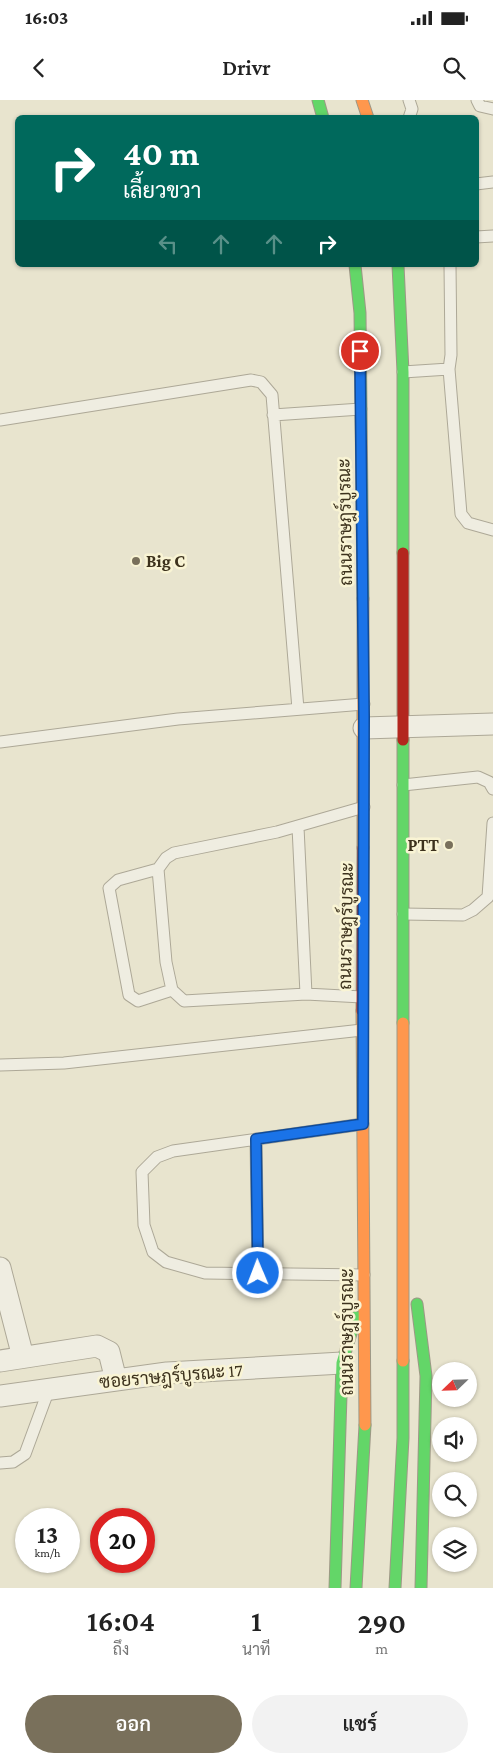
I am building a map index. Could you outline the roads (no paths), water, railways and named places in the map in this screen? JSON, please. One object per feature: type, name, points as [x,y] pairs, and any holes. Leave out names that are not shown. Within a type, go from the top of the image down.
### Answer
[{"type":"main road","points":[[318,100],[322,115]]},
{"type":"main road","points":[[362,100],[367,115]]},
{"type":"main road","name":"ถนนราษฎร์บูรณะ","points":[[355,267],[360,313],[364,704],[362,1030],[365,1423],[356,1588]]},
{"type":"main road","points":[[395,1588],[403,1438],[401,914],[403,372],[398,267]]},
{"type":"main road","points":[[401,1202],[426,1376],[421,1588]]},
{"type":"main road","points":[[335,1588],[342,1363],[364,1289]]},
{"type":"street","points":[[364,728],[493,724]]},
{"type":"street","points":[[0,1268],[23,1357]]},
{"type":"street","points":[[0,1361],[97,1346],[109,1352],[116,1380]]},
{"type":"street","name":"ซอยราษฎร์บูรณะ 17","points":[[0,1396],[167,1374],[342,1363]]},
{"type":"lane","points":[[409,100],[412,109],[410,115]]},
{"type":"lane","points":[[477,100],[480,106],[493,109]]},
{"type":"lane","points":[[479,184],[493,182]]},
{"type":"lane","points":[[479,238],[493,236]]},
{"type":"lane","points":[[450,267],[451,355],[449,369],[461,514],[468,523],[493,530]]},
{"type":"lane","points":[[403,372],[449,369]]},
{"type":"lane","points":[[0,420],[251,380],[261,382],[272,395],[298,709]]},
{"type":"lane","points":[[274,415],[361,409]]},
{"type":"lane","points":[[0,742],[178,719],[364,704]]},
{"type":"lane","points":[[402,785],[478,777],[489,782],[493,789]]},
{"type":"lane","points":[[172,990],[138,1001],[129,995],[109,888],[118,880],[158,869],[166,858],[174,853],[298,827],[364,807]]},
{"type":"lane","points":[[401,914],[463,915],[473,910],[488,897],[493,823]]},
{"type":"lane","points":[[298,827],[306,994]]},
{"type":"lane","points":[[158,869],[166,962],[172,990],[184,1001],[306,994],[362,997]]},
{"type":"lane","points":[[0,1065],[64,1063],[362,1030]]},
{"type":"lane","points":[[363,1124],[173,1150],[157,1157],[142,1172],[144,1225],[153,1252],[166,1262],[205,1272],[364,1275]]},
{"type":"lane","points":[[256,1139],[258,1273]]},
{"type":"lane","points":[[0,1463],[14,1462],[25,1454],[49,1389]]},
{"type":"place","name":"Big C","points":[[136,561]]},
{"type":"place","name":"PTT","points":[[449,845]]}]
